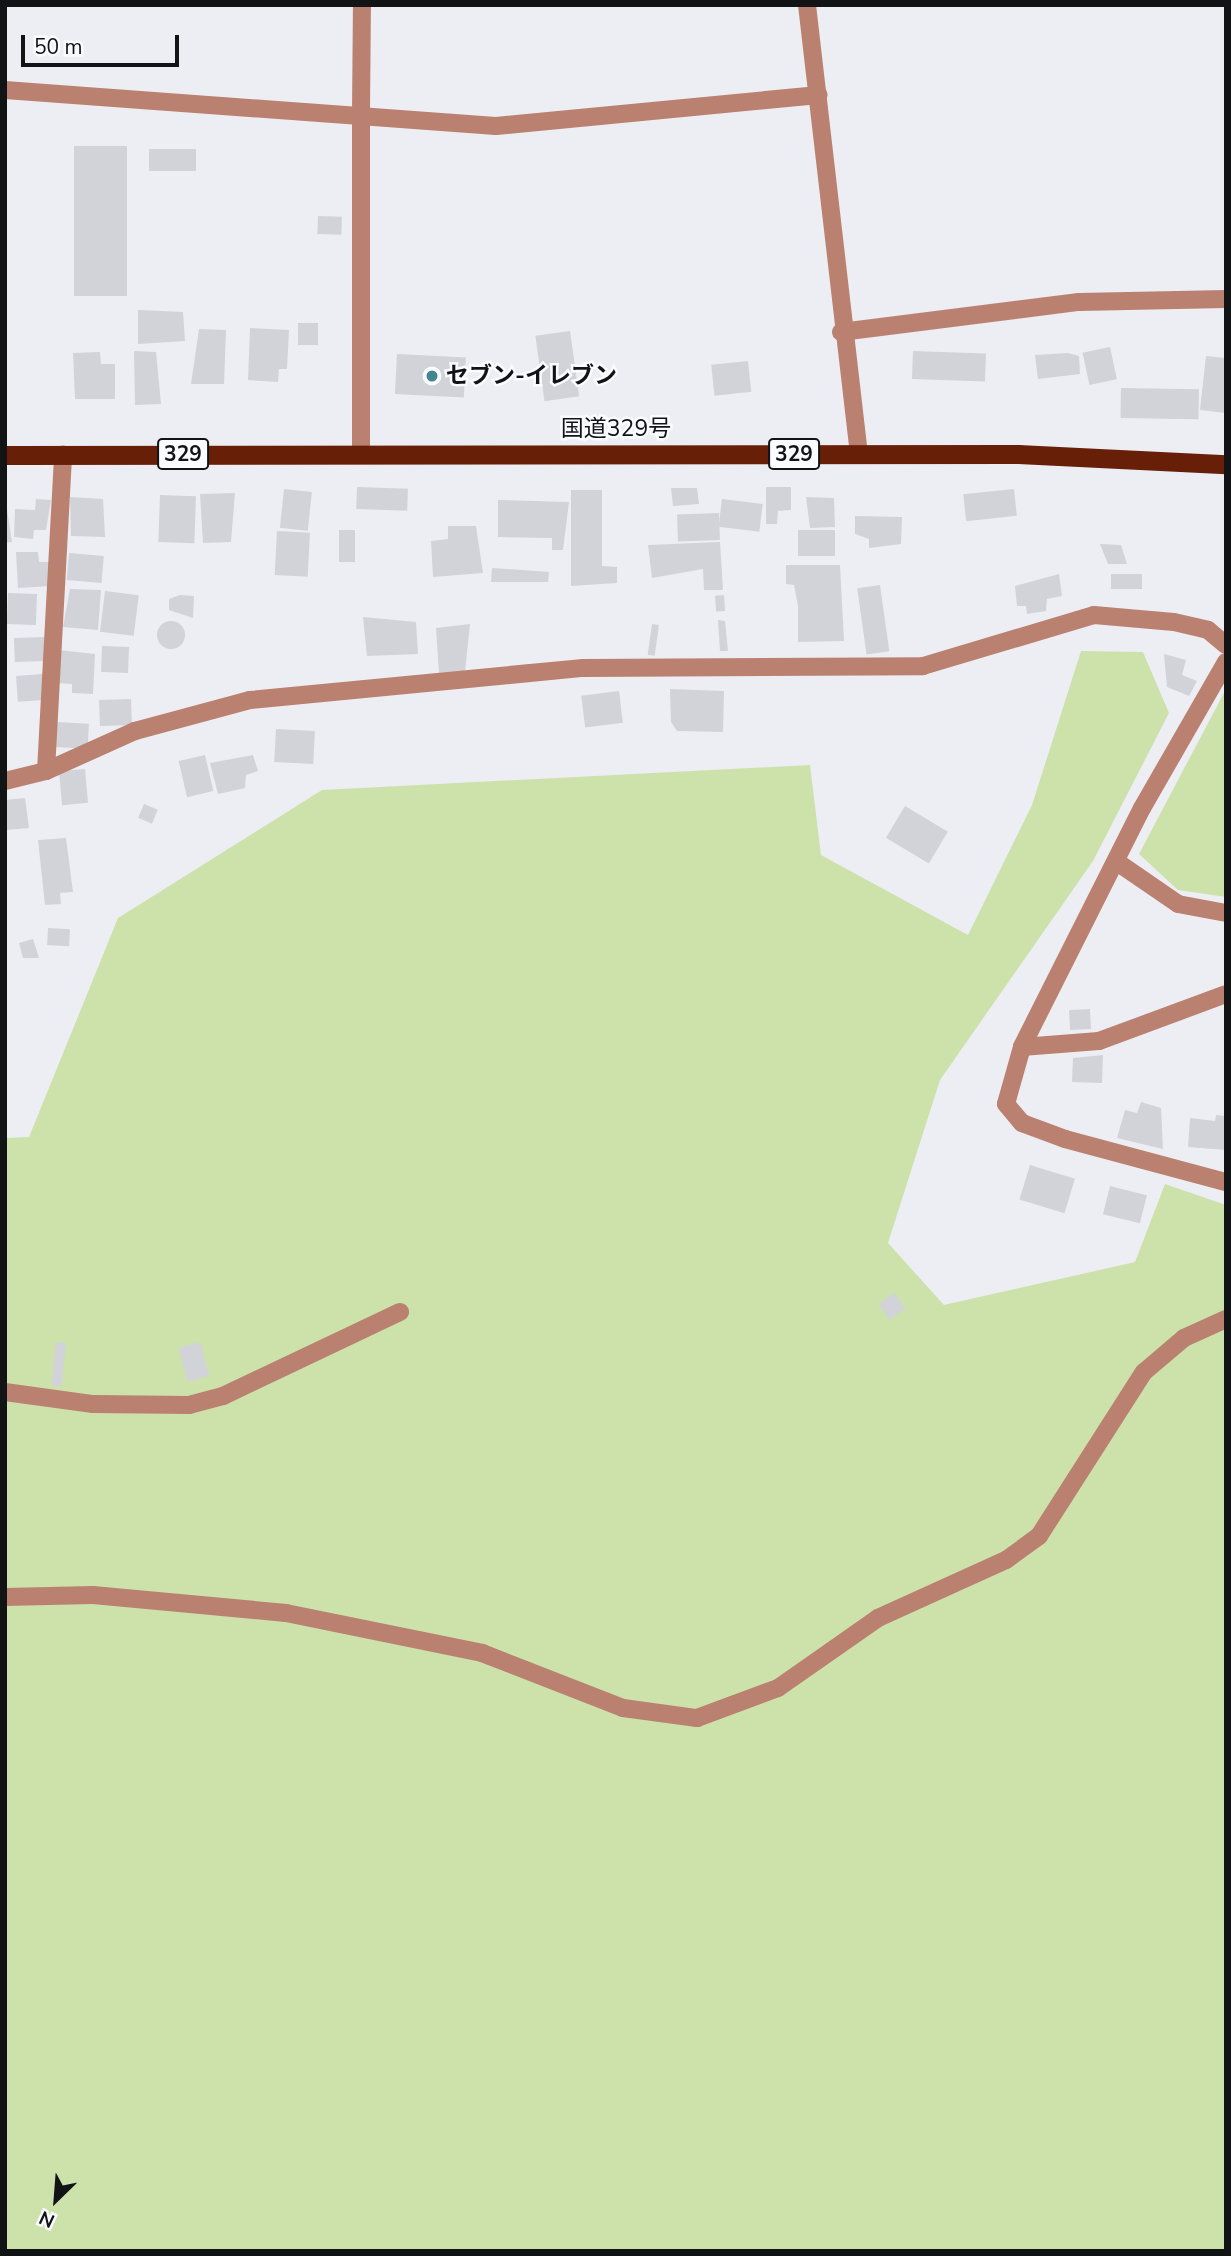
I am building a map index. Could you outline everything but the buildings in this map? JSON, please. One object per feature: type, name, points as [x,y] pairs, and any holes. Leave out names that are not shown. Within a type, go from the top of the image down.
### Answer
[{"type":"highway","name":"国道329号","points":[[5,455],[859,454],[1226,464]]},
{"type":"street","points":[[361,454],[362,5]]},
{"type":"street","points":[[807,5],[819,95],[841,332],[859,454]]},
{"type":"street","points":[[5,90],[361,112],[496,126],[819,95]]},
{"type":"street","points":[[841,332],[1079,302],[1226,299]]},
{"type":"street","points":[[46,771],[62,454]]},
{"type":"street","points":[[5,781],[46,771],[135,731],[250,700],[583,668],[923,666],[1094,615],[1174,622],[1208,629],[1226,645]]},
{"type":"street","points":[[1226,662],[1117,863],[1022,1047],[1006,1104],[1022,1123],[1226,1182]]},
{"type":"street","points":[[1117,863],[1178,904],[1226,913]]},
{"type":"street","points":[[1022,1047],[1099,1041],[1226,994]]},
{"type":"street","points":[[5,1392],[93,1404],[189,1405],[223,1396],[400,1312]]},
{"type":"street","points":[[5,1597],[93,1595],[299,1615],[482,1653],[623,1708],[697,1718],[778,1688],[878,1618],[1006,1560],[1039,1536],[1144,1372],[1184,1338],[1226,1319]]},
{"type":"green space","points":[[1081,651],[1143,652],[1169,713],[1093,861],[940,1080],[888,1243],[944,1305],[1135,1262],[1165,1184],[1226,1205],[1226,2251],[5,2251],[5,1138],[29,1137],[118,918],[322,790],[810,765],[821,855],[968,935],[1032,805]]},
{"type":"green space","points":[[1226,689],[1226,897],[1178,890],[1139,854]]},
{"type":"place","name":"セブン-イレブン","points":[[432,376]]}]
